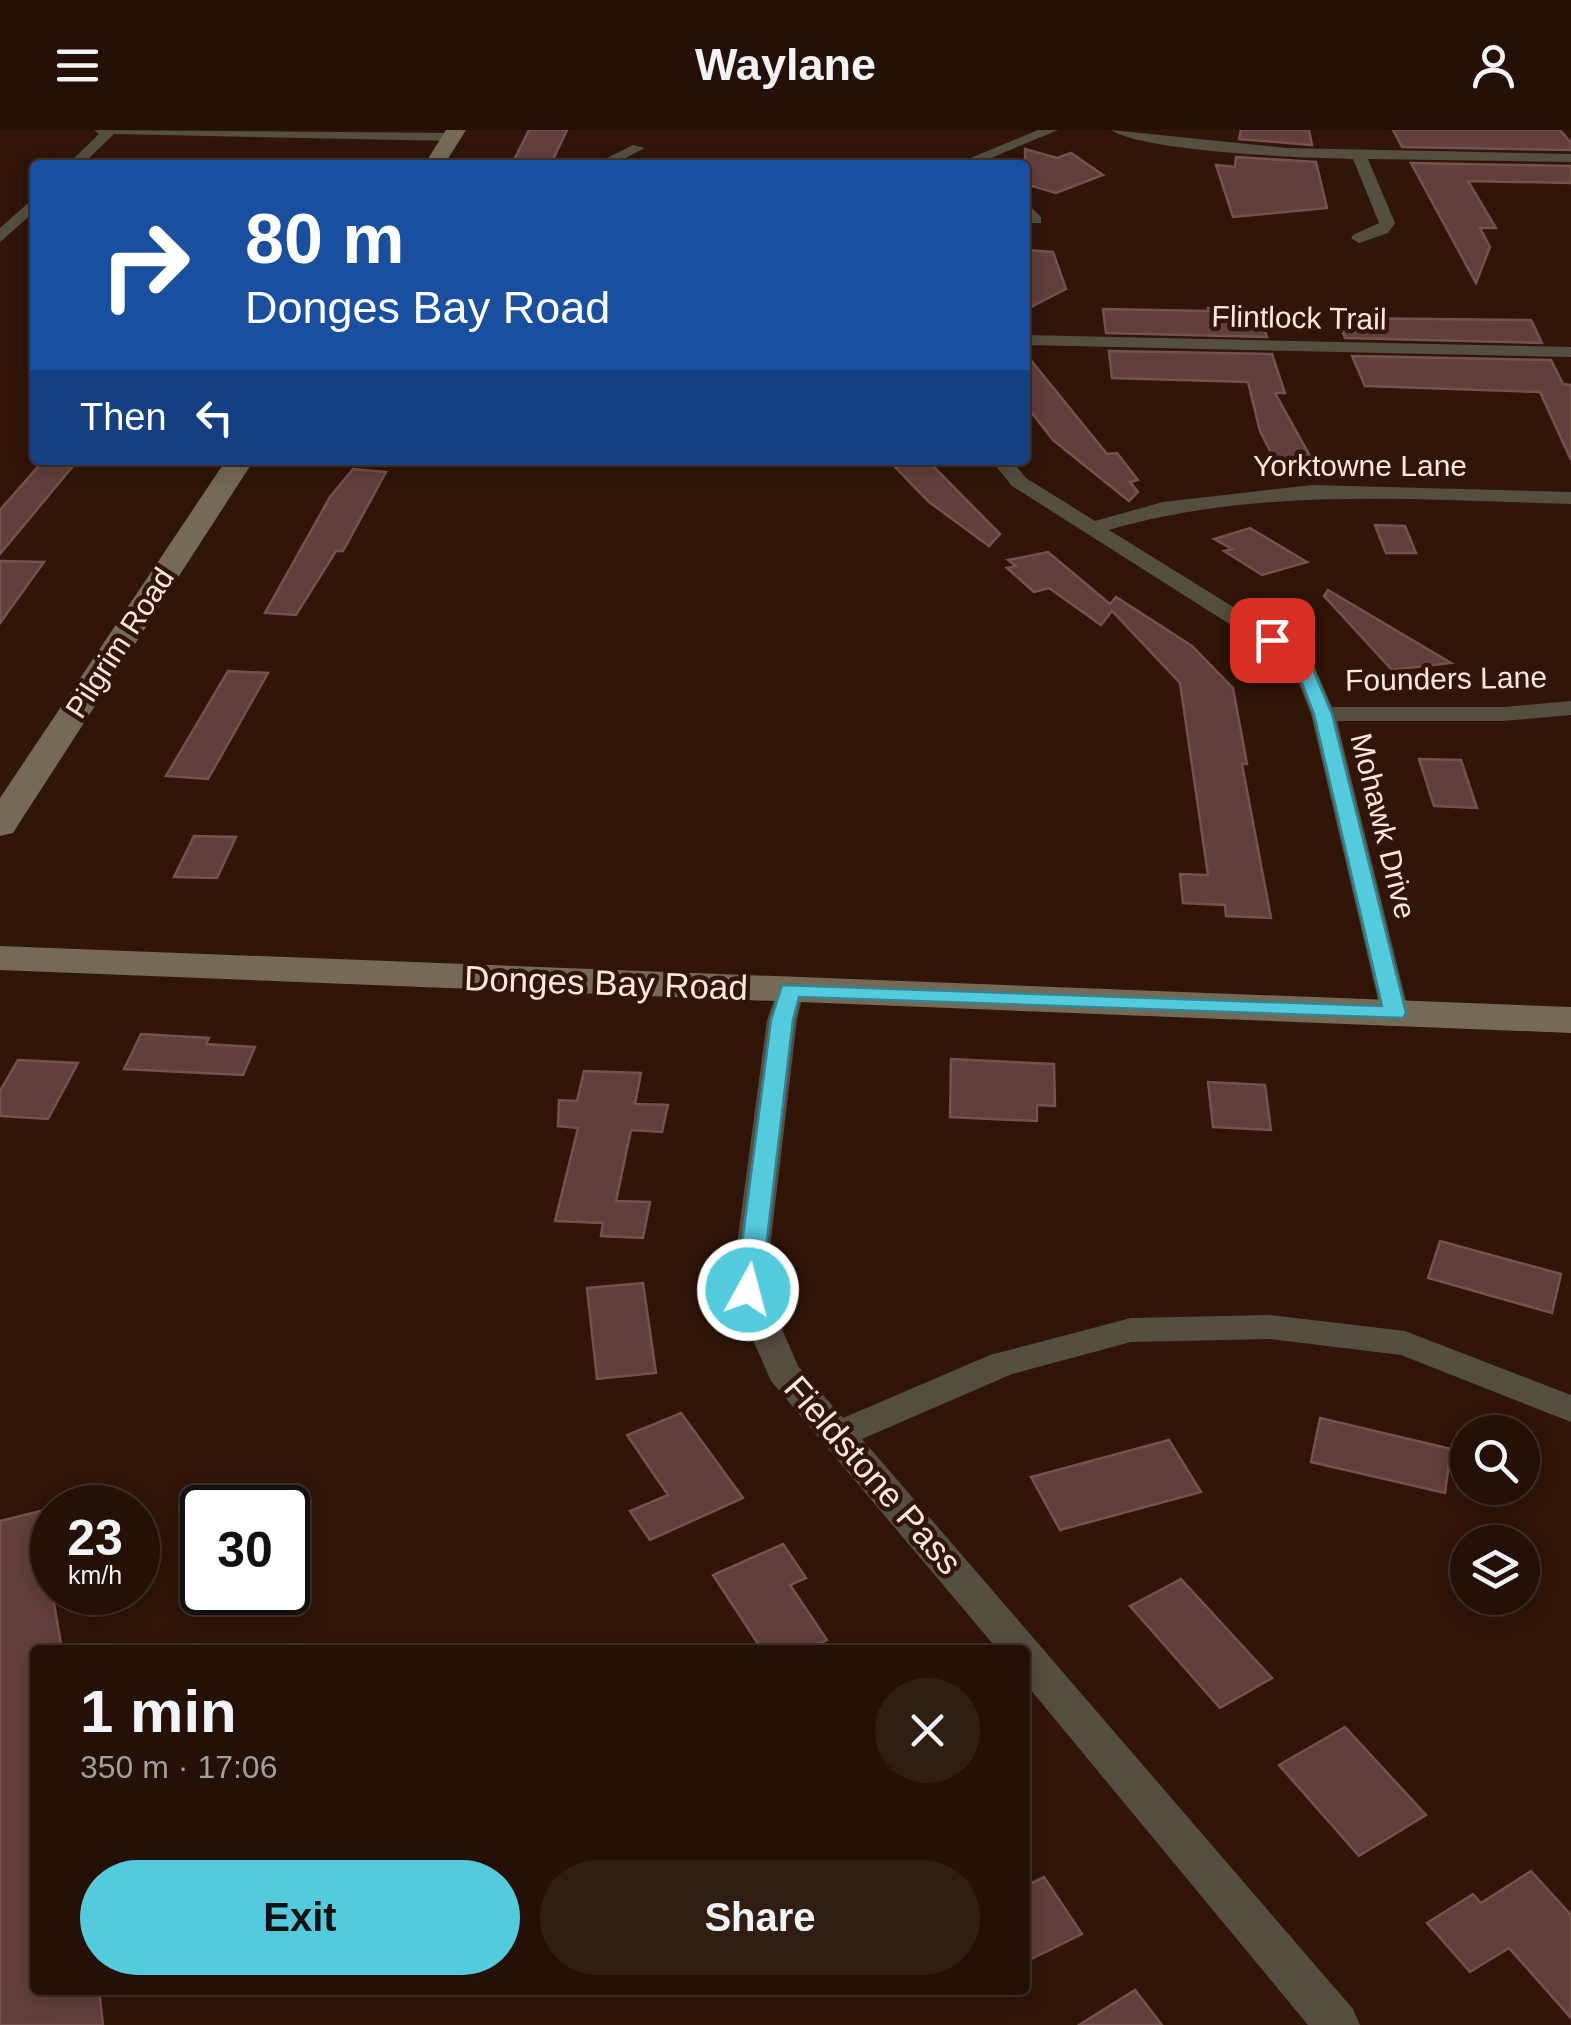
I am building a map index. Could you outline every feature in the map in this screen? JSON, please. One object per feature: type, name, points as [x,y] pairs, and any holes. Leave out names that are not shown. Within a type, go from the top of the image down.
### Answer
[{"type":"street","points":[[100,130],[454,134]]},
{"type":"street","points":[[79,160],[111,130]]},
{"type":"street","points":[[974,160],[1051,130]]},
{"type":"street","points":[[1118,130],[1207,145],[1571,158]]},
{"type":"street","points":[[437,160],[454,134]]},
{"type":"street","points":[[611,160],[638,148]]},
{"type":"street","points":[[1358,152],[1388,224],[1358,238]]},
{"type":"street","points":[[0,210],[30,206]]},
{"type":"street","points":[[0,237],[30,207]]},
{"type":"street","name":"Flintlock Trail","points":[[1030,340],[1571,352]]},
{"type":"street","name":"Pilgrim Road","points":[[0,825],[237,465]]},
{"type":"street","name":"Mohawk Drive","points":[[1004,465],[1019,482],[1301,659],[1323,714],[1395,1013]]},
{"type":"street","name":"Yorktowne Lane","points":[[1094,528],[1163,508],[1312,491],[1571,498]]},
{"type":"street","name":"Founders Lane","points":[[1323,714],[1503,714],[1571,708]]},
{"type":"street","name":"Donges Bay Road","points":[[0,958],[1571,1020]]},
{"type":"street","name":"Fieldstone Pass","points":[[790,990],[782,1020],[748,1290],[782,1372],[840,1434],[1017,1645]]},
{"type":"street","points":[[840,1434],[1002,1364],[1131,1330],[1269,1328],[1405,1344],[1571,1408]]},
{"type":"street","name":"Fieldstone Pass","points":[[1030,1660],[1337,2025]]},
{"type":"building","points":[[529,130],[567,130],[553,160],[514,160]]},
{"type":"building","points":[[1241,130],[1309,130],[1312,145],[1239,139]]},
{"type":"building","points":[[1393,130],[1560,130],[1571,143],[1571,150],[1402,147]]},
{"type":"building","points":[[1025,149],[1057,158],[1071,153],[1103,175],[1056,193],[1030,185],[1030,160],[1025,160]]},
{"type":"building","points":[[1236,157],[1316,162],[1327,208],[1233,217],[1216,165],[1235,167]]},
{"type":"building","points":[[1411,163],[1571,166],[1571,183],[1468,181],[1496,228],[1480,228],[1490,247],[1476,283]]},
{"type":"building","points":[[1030,250],[1053,252],[1066,289],[1030,307]]},
{"type":"building","points":[[1208,308],[1258,309],[1267,337],[1106,333],[1103,309],[1209,311]]},
{"type":"building","points":[[1337,318],[1531,320],[1542,343],[1345,338]]},
{"type":"building","points":[[1109,351],[1272,354],[1285,393],[1275,393],[1310,456],[1273,457],[1260,431],[1248,382],[1112,378]]},
{"type":"building","points":[[1352,356],[1551,360],[1563,384],[1571,385],[1571,460],[1540,392],[1365,386]]},
{"type":"building","points":[[1030,359],[1107,454],[1117,453],[1138,480],[1130,482],[1138,492],[1129,501],[1053,440],[1030,410]]},
{"type":"building","points":[[40,465],[74,465],[0,554],[0,510]]},
{"type":"building","points":[[932,465],[1000,534],[989,546],[929,502],[895,467]]},
{"type":"building","points":[[353,469],[386,472],[343,551],[336,551],[296,615],[265,613],[330,497]]},
{"type":"building","points":[[1375,525],[1405,526],[1416,553],[1386,553]]},
{"type":"building","points":[[1250,528],[1307,562],[1262,575],[1224,551],[1232,549],[1214,539]]},
{"type":"building","points":[[1048,552],[1110,604],[1116,597],[1192,646],[1233,688],[1247,764],[1242,764],[1271,918],[1226,916],[1225,905],[1183,903],[1180,874],[1208,875],[1180,683],[1112,611],[1101,625],[1049,588],[1034,592],[1007,568],[1016,566],[1008,560]]},
{"type":"building","points":[[0,561],[44,562],[0,623]]},
{"type":"building","points":[[1328,590],[1451,663],[1392,670],[1324,596]]},
{"type":"building","points":[[228,671],[268,673],[208,779],[166,776]]},
{"type":"building","points":[[1419,759],[1461,760],[1477,808],[1434,806]]},
{"type":"building","points":[[194,836],[236,837],[217,878],[174,877]]},
{"type":"building","points":[[141,1034],[209,1038],[206,1044],[255,1047],[243,1075],[124,1069]]},
{"type":"building","points":[[951,1059],[1054,1064],[1055,1106],[1037,1105],[1037,1121],[950,1117]]},
{"type":"building","points":[[18,1060],[78,1063],[48,1119],[0,1116],[0,1091]]},
{"type":"building","points":[[584,1071],[641,1073],[635,1104],[668,1105],[662,1132],[631,1130],[616,1201],[650,1202],[643,1238],[601,1236],[603,1223],[555,1221],[578,1128],[558,1126],[559,1100],[577,1101]]},
{"type":"building","points":[[1208,1082],[1265,1085],[1271,1130],[1213,1127]]},
{"type":"building","points":[[1440,1241],[1561,1274],[1552,1313],[1428,1278]]},
{"type":"building","points":[[643,1283],[656,1373],[597,1379],[587,1288]]},
{"type":"building","points":[[681,1413],[743,1498],[650,1540],[630,1511],[668,1495],[627,1435]]},
{"type":"building","points":[[1320,1418],[1450,1449],[1445,1493],[1311,1462]]},
{"type":"building","points":[[1169,1440],[1201,1492],[1060,1530],[1031,1477]]},
{"type":"building","points":[[30,1514],[30,1615],[56,1615],[61,1645],[30,1645],[30,1995],[100,1995],[103,2025],[0,2025],[0,1521]]},
{"type":"building","points":[[783,1544],[806,1578],[790,1585],[827,1640],[816,1645],[759,1645],[713,1575]]},
{"type":"building","points":[[1181,1579],[1272,1678],[1220,1708],[1130,1606]]},
{"type":"building","points":[[1345,1727],[1426,1815],[1359,1856],[1279,1765]]},
{"type":"building","points":[[1531,1871],[1571,1915],[1571,2018],[1509,1948],[1470,1972],[1427,1923],[1473,1894],[1481,1903]]},
{"type":"building","points":[[1044,1877],[1082,1934],[1030,1960],[1030,1884]]},
{"type":"building","points":[[1135,1990],[1162,2025],[1079,2025]]},
{"type":"route","points":[[748,1290],[782,1020],[790,990],[1395,1013],[1323,714],[1301,659],[1272,640]]}]
